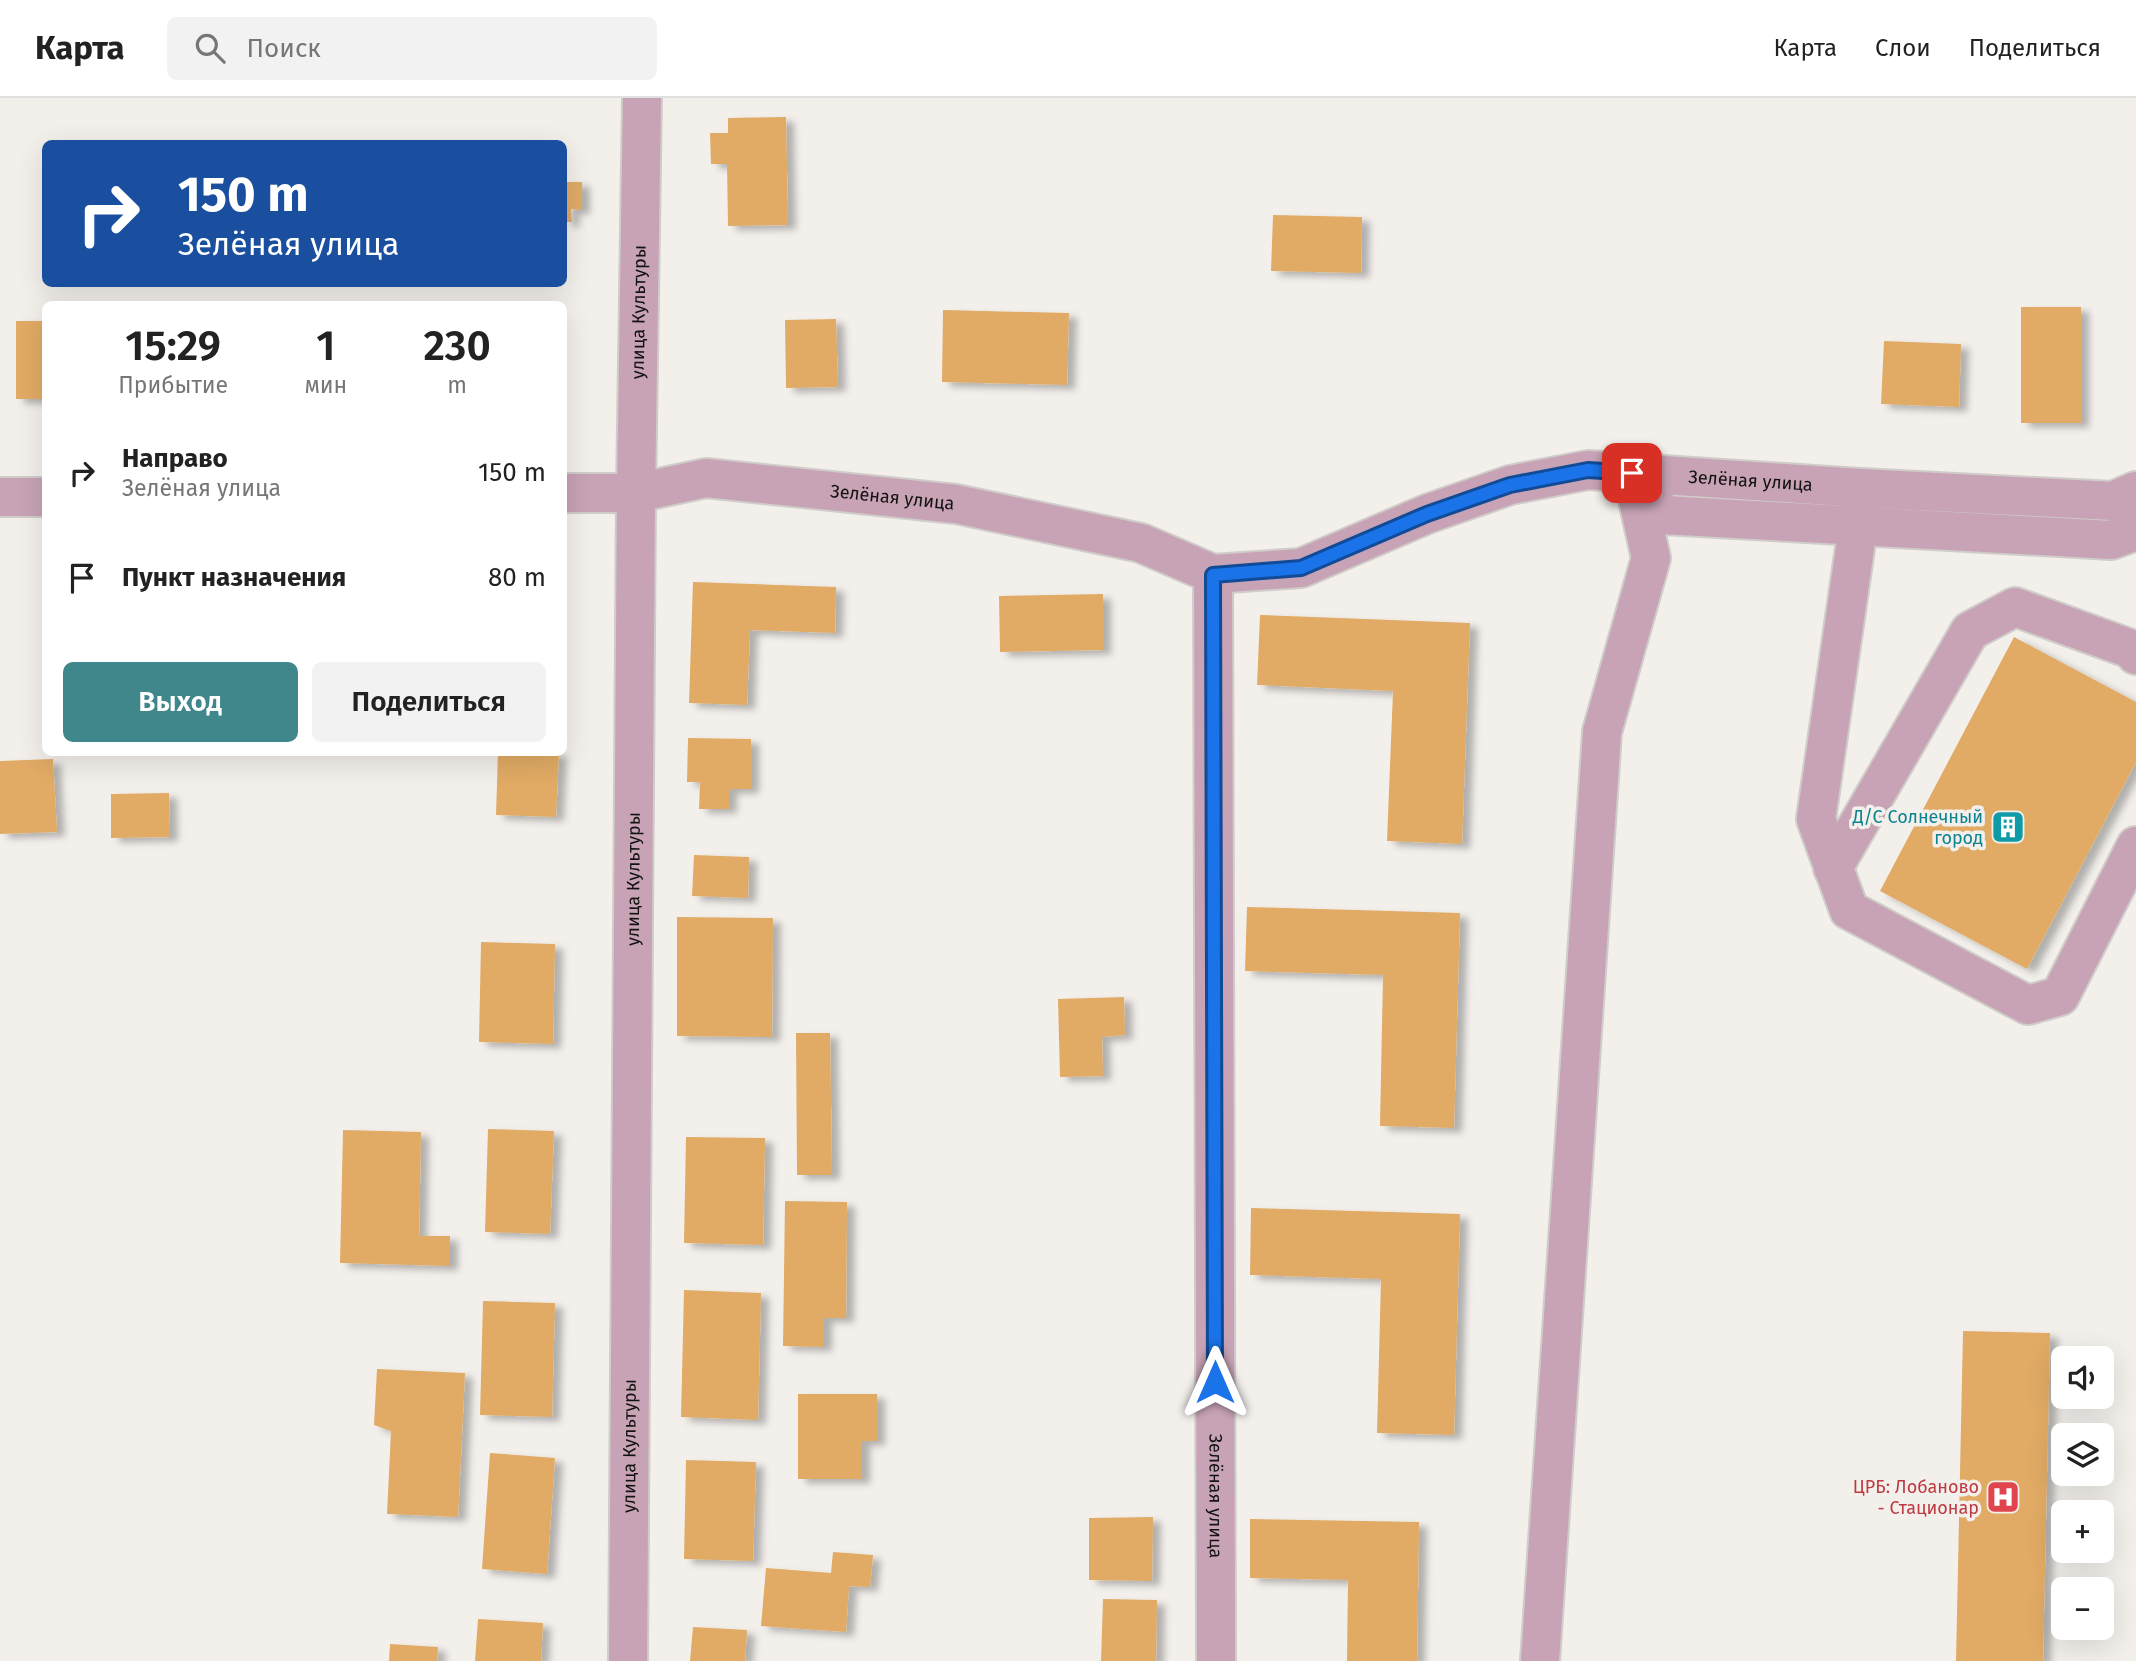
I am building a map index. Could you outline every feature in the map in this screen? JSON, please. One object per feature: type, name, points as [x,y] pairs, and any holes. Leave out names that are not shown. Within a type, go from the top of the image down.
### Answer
[{"type":"street","name":"улица Культуры","points":[[628,1661],[636,493],[642,98]]},
{"type":"street","name":"Зелёная улица","points":[[567,493],[636,493],[705,478],[956,504],[1141,543],[1213,575],[1301,568],[1427,514],[1510,485],[1588,470],[2113,501],[2136,491]]},
{"type":"street","points":[[1632,473],[1664,516],[2111,540],[2136,531]]},
{"type":"street","points":[[1541,1661],[1602,732],[1651,558],[1632,473]]},
{"type":"street","points":[[1860,488],[1858,527],[1816,819],[1849,910],[2028,1005],[2060,996],[2136,846]]},
{"type":"street","points":[[0,497],[42,497]]},
{"type":"street","name":"Зелёная улица","points":[[1213,575],[1216,1661]]},
{"type":"street","points":[[1833,868],[1970,631],[2015,607],[2131,649],[2136,655]]},
{"type":"building","points":[[786,117],[788,225],[728,226],[727,164],[711,164],[710,133],[728,133],[728,118]]},
{"type":"building","points":[[567,182],[582,182],[582,210],[571,209],[572,222],[567,222]]},
{"type":"building","points":[[1273,215],[1362,217],[1361,273],[1271,271]]},
{"type":"building","points":[[2021,307],[2081,307],[2081,423],[2021,423]]},
{"type":"building","points":[[943,310],[1069,313],[1067,385],[942,382]]},
{"type":"building","points":[[836,319],[838,387],[786,388],[785,320]]},
{"type":"building","points":[[16,321],[42,321],[42,399],[16,399]]},
{"type":"building","points":[[1884,341],[1961,344],[1959,407],[1881,404]]},
{"type":"building","points":[[693,582],[836,587],[835,633],[750,630],[747,705],[689,703]]},
{"type":"building","points":[[1103,594],[1103,650],[1000,652],[999,596]]},
{"type":"building","points":[[1260,615],[1470,623],[1462,844],[1387,841],[1393,691],[1257,685]]},
{"type":"building","name":"Д/С Солнечный город","points":[[2014,637],[2136,702],[2136,762],[2027,969],[1880,891]]},
{"type":"building","points":[[688,738],[751,739],[751,789],[729,789],[729,809],[699,809],[700,782],[687,782]]},
{"type":"building","points":[[498,756],[559,756],[556,817],[496,815]]},
{"type":"building","points":[[53,759],[57,832],[0,834],[0,761]]},
{"type":"building","points":[[169,793],[170,837],[111,838],[111,794]]},
{"type":"building","points":[[694,855],[749,857],[748,898],[692,896]]},
{"type":"building","points":[[1247,907],[1460,913],[1454,1128],[1380,1126],[1383,975],[1245,971]]},
{"type":"building","points":[[677,917],[773,918],[772,1037],[677,1036]]},
{"type":"building","points":[[481,942],[555,944],[553,1044],[479,1042]]},
{"type":"building","points":[[1124,997],[1125,1035],[1102,1037],[1103,1076],[1060,1077],[1058,999]]},
{"type":"building","points":[[796,1033],[830,1033],[832,1175],[797,1175]]},
{"type":"building","points":[[488,1129],[554,1131],[550,1234],[485,1232]]},
{"type":"building","points":[[343,1130],[421,1132],[419,1236],[450,1236],[450,1266],[340,1263]]},
{"type":"building","points":[[686,1137],[765,1138],[763,1245],[684,1243]]},
{"type":"building","points":[[785,1201],[847,1202],[846,1318],[824,1318],[824,1347],[783,1346]]},
{"type":"building","points":[[1251,1208],[1460,1214],[1454,1435],[1377,1433],[1381,1279],[1250,1275]]},
{"type":"building","points":[[684,1290],[761,1293],[758,1420],[681,1417]]},
{"type":"building","points":[[483,1301],[555,1303],[552,1417],[480,1415]]},
{"type":"building","name":"ЦРБ: Лобаново - Стационар","points":[[1963,1331],[2050,1333],[2043,1661],[1956,1661]]},
{"type":"building","points":[[377,1369],[465,1373],[458,1517],[387,1514],[391,1431],[374,1425]]},
{"type":"building","points":[[798,1394],[877,1394],[877,1441],[862,1441],[862,1479],[798,1479]]},
{"type":"building","points":[[490,1453],[555,1458],[547,1574],[482,1569]]},
{"type":"building","points":[[686,1460],[756,1462],[753,1561],[684,1559]]},
{"type":"building","points":[[1153,1517],[1152,1581],[1089,1580],[1089,1518]]},
{"type":"building","points":[[1250,1519],[1419,1522],[1417,1661],[1347,1661],[1348,1580],[1250,1578]]},
{"type":"building","points":[[833,1552],[873,1555],[870,1587],[849,1586],[846,1632],[761,1626],[766,1568],[831,1573]]},
{"type":"building","points":[[1103,1599],[1157,1600],[1156,1661],[1101,1661]]},
{"type":"building","points":[[478,1619],[543,1623],[541,1661],[475,1661]]},
{"type":"building","points":[[693,1627],[747,1630],[745,1661],[690,1661]]},
{"type":"building","points":[[390,1644],[438,1647],[437,1661],[389,1661]]},
{"type":"place","name":"Д/С Солнечный город","points":[[2008,827]]},
{"type":"place","name":"ЦРБ: Лобаново - Стационар","points":[[2003,1497]]},
{"type":"route","points":[[1215,1382],[1213,575],[1301,568],[1427,514],[1510,485],[1588,470],[1632,473]]}]
